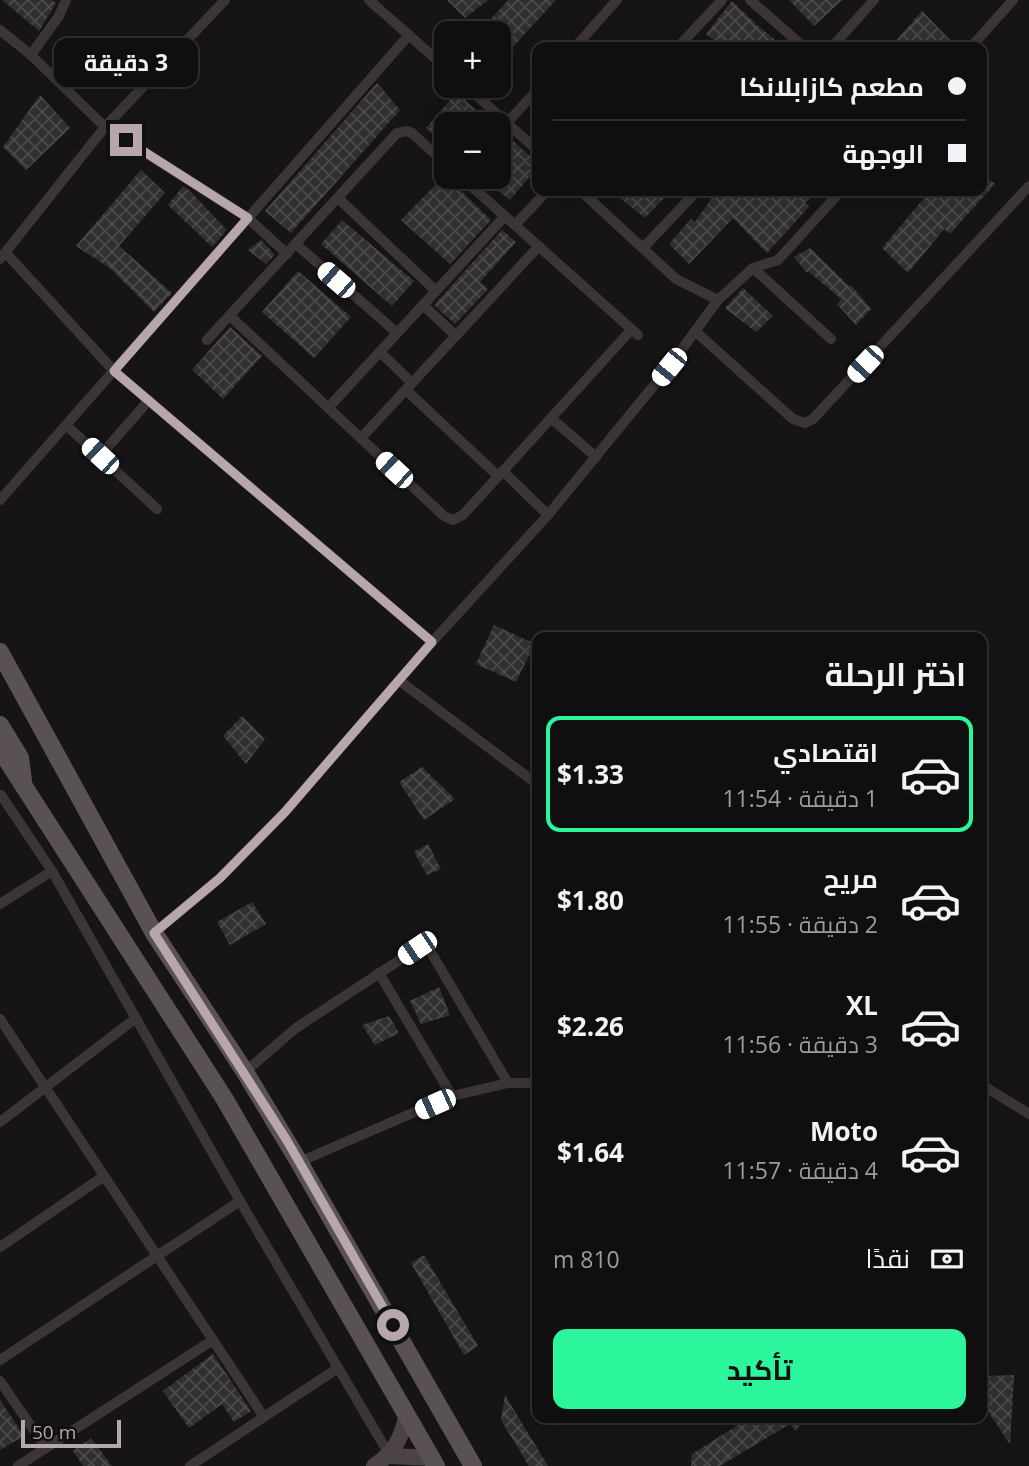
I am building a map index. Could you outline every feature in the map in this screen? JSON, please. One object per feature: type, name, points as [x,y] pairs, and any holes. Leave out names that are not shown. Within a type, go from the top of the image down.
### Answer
[{"type":"main road","points":[[2,657],[154,933],[245,1072],[299,1162],[473,1466]]},
{"type":"main road","points":[[0,725],[20,758],[23,784]]},
{"type":"main road","points":[[0,749],[224,1098],[434,1462]]},
{"type":"street","points":[[32,55],[59,16],[66,0]]},
{"type":"street","points":[[225,0],[105,127],[3,256],[114,371],[432,642]]},
{"type":"street","points":[[369,0],[434,57]]},
{"type":"street","points":[[579,42],[617,0]]},
{"type":"street","points":[[683,42],[722,0]]},
{"type":"street","points":[[750,0],[798,42]]},
{"type":"street","points":[[836,42],[874,0]]},
{"type":"street","points":[[975,42],[1013,0]]},
{"type":"street","points":[[0,30],[32,55],[105,127],[248,218],[287,254]]},
{"type":"street","points":[[0,500],[409,35]]},
{"type":"street","points":[[511,119],[532,96]]},
{"type":"street","points":[[481,98],[497,112]]},
{"type":"street","points":[[511,125],[532,145]]},
{"type":"street","points":[[207,340],[402,131],[412,133],[434,153]]},
{"type":"street","points":[[695,331],[793,419],[805,424],[1029,186]]},
{"type":"street","points":[[230,316],[450,520],[457,519],[635,332],[475,189]]},
{"type":"street","points":[[515,225],[542,196]]},
{"type":"street","points":[[586,196],[676,279],[718,300]]},
{"type":"street","points":[[643,248],[692,196]]},
{"type":"street","points":[[154,933],[220,878],[285,812],[432,642],[548,515],[669,367],[718,300],[753,268],[778,260],[836,196]]},
{"type":"street","points":[[338,198],[436,291]]},
{"type":"street","points":[[329,407],[505,216]]},
{"type":"street","points":[[296,244],[397,333]]},
{"type":"street","points":[[362,438],[539,246]]},
{"type":"street","points":[[753,268],[831,340]]},
{"type":"street","points":[[423,305],[456,336]]},
{"type":"street","points":[[380,352],[409,387],[548,515]]},
{"type":"street","points":[[100,456],[149,400]]},
{"type":"street","points":[[551,418],[596,457]]},
{"type":"street","points":[[66,425],[158,509]]},
{"type":"street","points":[[400,681],[532,780]]},
{"type":"street","points":[[2,794],[52,871],[240,1201],[390,1456]]},
{"type":"street","points":[[0,904],[52,871]]},
{"type":"street","points":[[245,1072],[296,1027],[417,948],[426,947],[508,1083]]},
{"type":"street","points":[[379,973],[452,1096]]},
{"type":"street","points":[[0,1122],[136,1018]]},
{"type":"street","points":[[1,1022],[264,1418]]},
{"type":"street","points":[[299,1162],[452,1096],[508,1083],[532,1083]]},
{"type":"street","points":[[987,1088],[1029,1114]]},
{"type":"street","points":[[0,1247],[104,1176]]},
{"type":"street","points":[[0,1360],[240,1201]]},
{"type":"street","points":[[18,1466],[213,1340]]},
{"type":"street","points":[[190,1466],[338,1368]]},
{"type":"street","points":[[0,1381],[46,1448]]},
{"type":"street","points":[[374,1466],[390,1456],[401,1436],[407,1414]]},
{"type":"street","points":[[390,1456],[434,1462]]},
{"type":"building","points":[[2,0],[52,0],[56,3],[39,31]]},
{"type":"building","points":[[447,0],[488,0],[465,18]]},
{"type":"building","points":[[508,0],[556,0],[511,49],[511,21],[489,21]]},
{"type":"building","points":[[789,0],[842,0],[814,26]]},
{"type":"building","points":[[732,1],[778,42],[716,42],[706,34]]},
{"type":"building","points":[[922,11],[952,42],[894,42]]},
{"type":"building","points":[[377,83],[400,110],[291,233],[265,211]]},
{"type":"building","points":[[40,95],[70,128],[26,170],[3,147]]},
{"type":"building","points":[[452,98],[462,98],[479,112],[440,112]]},
{"type":"building","points":[[434,119],[434,135],[426,128]]},
{"type":"building","points":[[511,139],[532,158],[532,174],[510,200],[497,189],[511,189]]},
{"type":"building","points":[[141,170],[165,193],[119,246],[172,293],[154,312],[111,269],[76,246]]},
{"type":"building","points":[[987,178],[995,184],[987,193]]},
{"type":"building","points":[[183,186],[227,230],[212,247],[168,205]]},
{"type":"building","points":[[434,186],[434,189],[459,189],[491,220],[450,264],[401,220]]},
{"type":"building","points":[[617,196],[666,196],[645,218]]},
{"type":"building","points":[[713,196],[812,196],[805,203],[809,207],[767,253],[733,218],[689,264],[669,244],[691,219],[695,222]]},
{"type":"building","points":[[926,196],[984,196],[950,234],[944,229],[908,273],[882,248]]},
{"type":"building","points":[[342,220],[414,281],[392,306],[321,244]]},
{"type":"building","points":[[502,230],[516,242],[480,282],[488,289],[455,324],[434,305]]},
{"type":"building","points":[[261,240],[275,255],[266,264],[248,250]]},
{"type":"building","points":[[810,248],[850,287],[851,285],[871,309],[856,325],[837,304],[841,299],[808,271],[807,273],[794,257]]},
{"type":"building","points":[[298,271],[351,317],[314,358],[262,312]]},
{"type":"building","points":[[743,288],[773,316],[756,332],[725,308]]},
{"type":"building","points":[[230,327],[262,356],[223,399],[192,370]]},
{"type":"building","points":[[494,625],[532,643],[532,650],[516,682],[476,664]]},
{"type":"building","points":[[242,716],[265,739],[246,764],[223,736]]},
{"type":"building","points":[[422,767],[455,799],[424,820],[399,782]]},
{"type":"building","points":[[428,844],[441,869],[427,875],[414,852]]},
{"type":"building","points":[[252,902],[266,924],[230,945],[217,922]]},
{"type":"building","points":[[439,987],[450,1015],[421,1024],[410,1001]]},
{"type":"building","points":[[389,1016],[399,1033],[375,1045],[362,1025]]},
{"type":"building","points":[[424,1255],[478,1346],[464,1355],[411,1263]]},
{"type":"building","points":[[213,1354],[251,1411],[234,1422],[222,1404],[189,1428],[163,1391]]},
{"type":"building","points":[[1014,1375],[1010,1444],[987,1410],[987,1376]]},
{"type":"building","points":[[505,1395],[548,1466],[529,1466],[501,1420]]},
{"type":"building","points":[[0,1400],[24,1436],[0,1450]]},
{"type":"building","points":[[741,1423],[802,1423],[795,1431],[790,1424],[720,1466],[691,1466],[692,1454]]},
{"type":"building","points":[[91,1438],[112,1466],[83,1466],[73,1451]]},
{"type":"route","points":[[126,140],[248,218],[114,371],[432,642],[285,812],[220,878],[154,933],[286,1139],[393,1325]]}]
